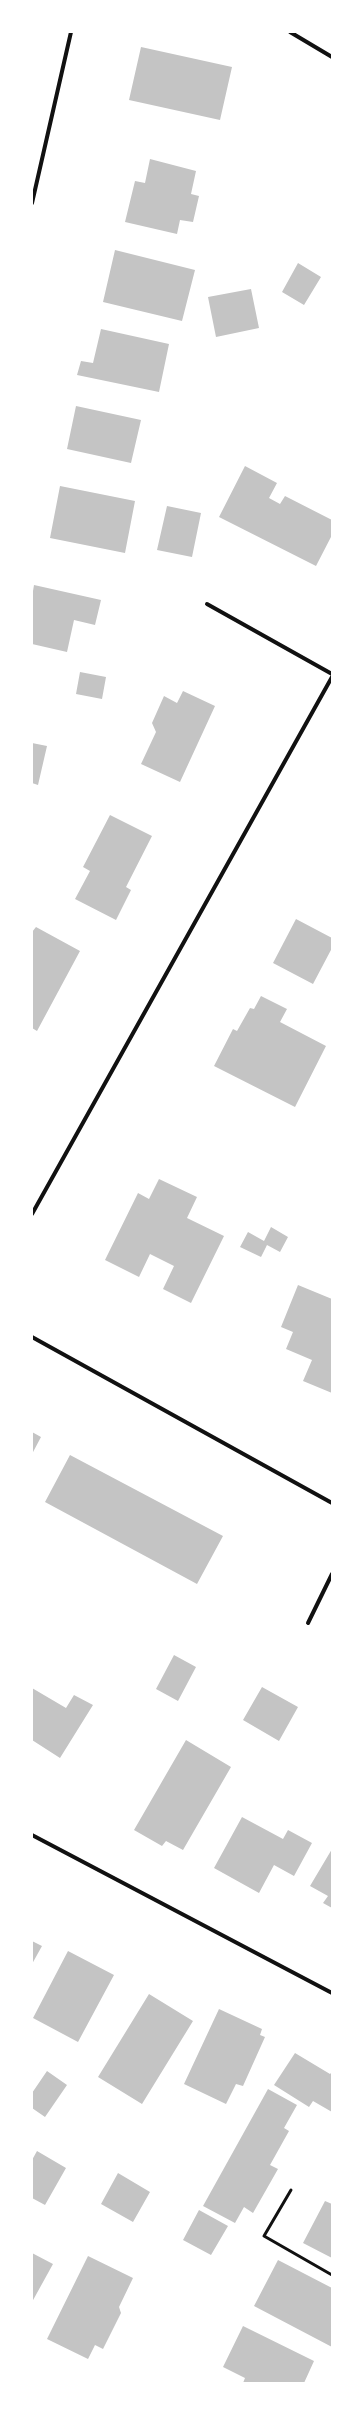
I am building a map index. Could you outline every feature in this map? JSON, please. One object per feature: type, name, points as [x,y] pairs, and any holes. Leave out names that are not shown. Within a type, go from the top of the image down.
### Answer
[{"type":"street","points":[[32,203],[71,32]]},
{"type":"street","points":[[290,32],[332,57]]},
{"type":"street","points":[[32,1214],[332,676],[207,604]]},
{"type":"street","points":[[32,1337],[332,1503]]},
{"type":"street","points":[[308,1623],[332,1574]]},
{"type":"street","points":[[32,1835],[332,1993]]},
{"type":"lane","points":[[291,2190],[264,2236],[332,2275]]},
{"type":"building","points":[[141,47],[232,67],[220,120],[129,100]]},
{"type":"building","points":[[150,159],[196,171],[191,194],[199,196],[193,222],[180,220],[177,234],[125,222],[135,181],[145,183]]},
{"type":"building","points":[[115,250],[195,270],[182,321],[103,302]]},
{"type":"building","points":[[298,263],[321,277],[304,305],[282,292]]},
{"type":"building","points":[[251,289],[259,328],[216,337],[208,297]]},
{"type":"building","points":[[101,329],[169,344],[159,392],[77,375],[81,361],[93,363]]},
{"type":"building","points":[[76,406],[141,420],[131,463],[67,449]]},
{"type":"building","points":[[245,466],[277,483],[269,498],[280,504],[285,496],[332,520],[332,535],[316,566],[219,517]]},
{"type":"building","points":[[60,486],[135,501],[125,553],[50,538]]},
{"type":"building","points":[[167,506],[201,513],[192,557],[157,550]]},
{"type":"building","points":[[34,585],[101,600],[95,625],[74,620],[67,652],[32,644],[32,597]]},
{"type":"building","points":[[80,672],[106,677],[102,699],[76,694]]},
{"type":"building","points":[[183,691],[215,706],[180,782],[141,764],[156,732],[152,723],[164,696],[177,703]]},
{"type":"building","points":[[32,743],[47,746],[38,785],[32,783]]},
{"type":"building","points":[[110,815],[152,836],[126,887],[131,890],[116,920],[75,899],[90,871],[83,867]]},
{"type":"building","points":[[296,919],[332,938],[332,948],[313,984],[273,963]]},
{"type":"building","points":[[36,927],[80,951],[37,1031],[32,1028],[32,932]]},
{"type":"building","points":[[261,996],[287,1009],[280,1022],[326,1046],[295,1107],[214,1066],[233,1029],[237,1031],[250,1008],[254,1009]]},
{"type":"building","points":[[159,1179],[197,1197],[187,1218],[224,1236],[191,1303],[163,1289],[174,1266],[150,1254],[139,1277],[105,1260],[138,1193],[149,1199]]},
{"type":"building","points":[[271,1227],[288,1237],[280,1252],[267,1245],[261,1257],[240,1247],[248,1232],[264,1241]]},
{"type":"building","points":[[298,1285],[332,1299],[332,1393],[303,1381],[312,1360],[286,1349],[293,1332],[281,1327]]},
{"type":"building","points":[[32,1432],[41,1437],[32,1454]]},
{"type":"building","points":[[70,1455],[223,1536],[197,1584],[45,1502]]},
{"type":"building","points":[[174,1655],[196,1667],[178,1701],[156,1689]]},
{"type":"building","points":[[262,1687],[298,1707],[279,1741],[243,1720]]},
{"type":"building","points":[[32,1688],[66,1708],[74,1695],[93,1705],[60,1758],[32,1740]]},
{"type":"building","points":[[186,1740],[231,1767],[183,1850],[166,1841],[162,1846],[134,1830]]},
{"type":"building","points":[[242,1817],[283,1839],[288,1830],[312,1843],[294,1876],[274,1865],[259,1893],[214,1868]]},
{"type":"building","points":[[332,1849],[332,1908],[323,1903],[328,1896],[310,1886]]},
{"type":"building","points":[[32,1941],[42,1946],[32,1964]]},
{"type":"building","points":[[68,1951],[114,1975],[78,2042],[33,2018]]},
{"type":"building","points":[[149,1994],[193,2021],[142,2104],[98,2077]]},
{"type":"building","points":[[219,2009],[262,2029],[260,2035],[265,2037],[243,2086],[236,2084],[226,2104],[184,2084]]},
{"type":"building","points":[[295,2053],[330,2074],[332,2072],[332,2112],[313,2101],[309,2107],[274,2085]]},
{"type":"building","points":[[47,2071],[67,2085],[45,2117],[32,2108],[32,2093]]},
{"type":"building","points":[[268,2089],[297,2105],[284,2128],[289,2131],[270,2165],[278,2169],[253,2213],[244,2207],[235,2223],[203,2206]]},
{"type":"building","points":[[37,2151],[66,2168],[45,2205],[32,2198],[32,2160]]},
{"type":"building","points":[[118,2173],[150,2192],[133,2222],[101,2204]]},
{"type":"building","points":[[325,2201],[332,2204],[332,2258],[303,2243]]},
{"type":"building","points":[[199,2210],[228,2226],[211,2255],[183,2240]]},
{"type":"building","points":[[32,2253],[53,2264],[32,2302]]},
{"type":"building","points":[[88,2256],[133,2278],[119,2307],[121,2313],[103,2349],[95,2345],[88,2359],[47,2339]]},
{"type":"building","points":[[278,2260],[332,2288],[332,2347],[254,2306]]},
{"type":"building","points":[[243,2326],[314,2361],[304,2383],[243,2383],[245,2378],[223,2367]]}]
